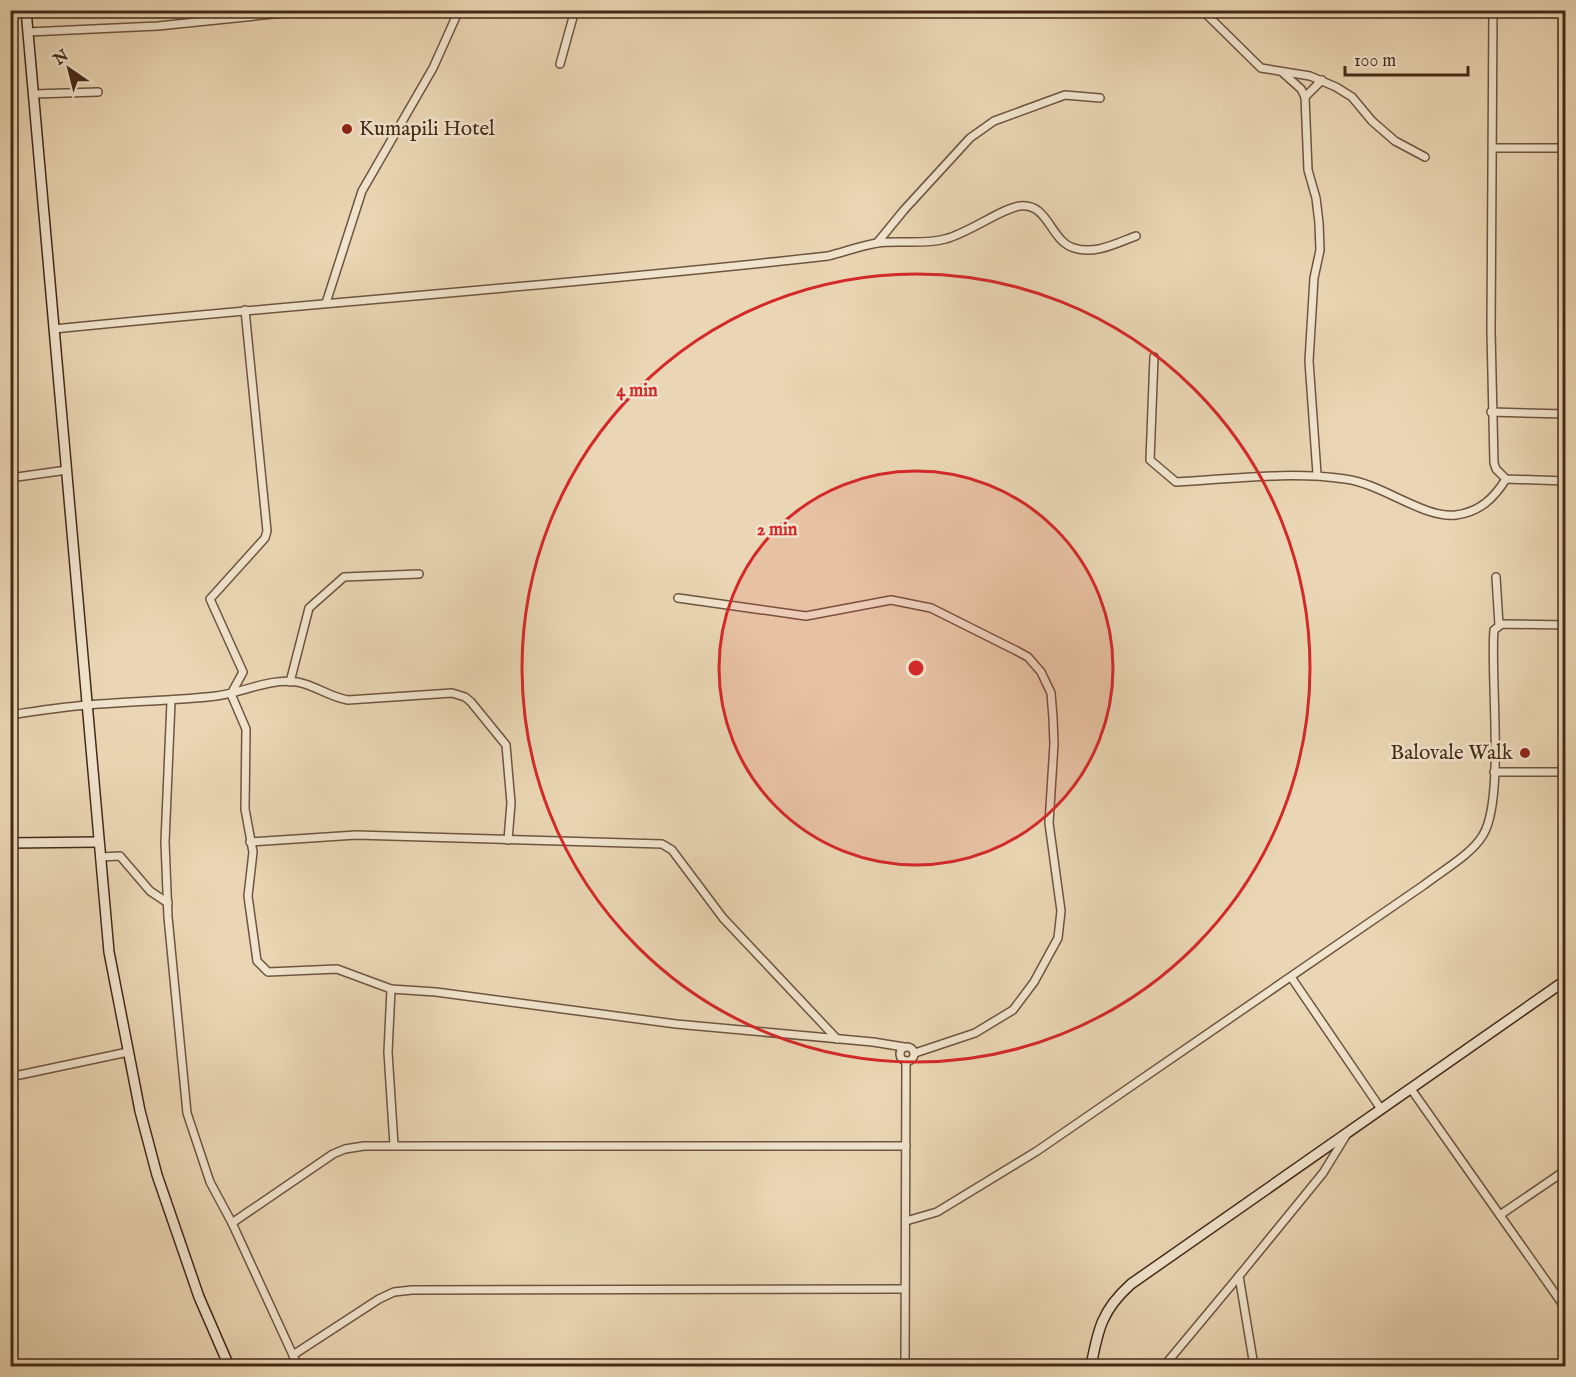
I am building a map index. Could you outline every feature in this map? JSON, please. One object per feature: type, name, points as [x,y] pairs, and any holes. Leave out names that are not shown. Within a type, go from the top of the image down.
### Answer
[{"type":"street","points":[[26,10],[108,946],[140,1111],[175,1231],[199,1297],[229,1366]]},
{"type":"street","points":[[28,32],[158,26],[313,10]]},
{"type":"street","points":[[326,303],[362,191],[433,68],[459,10]]},
{"type":"street","points":[[560,64],[575,10]]},
{"type":"street","points":[[1202,10],[1261,68],[1322,80],[1352,98],[1372,121],[1395,141],[1425,157]]},
{"type":"street","points":[[1493,10],[1491,412],[1494,463],[1496,469],[1506,479],[1566,481]]},
{"type":"street","points":[[1281,72],[1301,89],[1305,97],[1308,171],[1316,198],[1319,223],[1320,250],[1314,278],[1309,361],[1317,474]]},
{"type":"street","points":[[1305,97],[1322,80]]},
{"type":"street","points":[[33,94],[98,92]]},
{"type":"street","points":[[877,243],[903,210],[970,138],[994,121],[1065,95],[1100,98]]},
{"type":"street","points":[[1494,148],[1566,148]]},
{"type":"street","points":[[54,329],[326,303],[381,301],[468,290],[712,269],[828,256],[877,243],[942,240],[976,228],[1019,206],[1035,207],[1042,212],[1059,237],[1074,248],[1100,249],[1136,236]]},
{"type":"street","points":[[231,694],[243,672],[210,599],[265,538],[267,531],[245,310]]},
{"type":"street","points":[[1154,357],[1150,460],[1176,482],[1317,474],[1362,482],[1414,503],[1436,516],[1458,515],[1478,509],[1488,501],[1506,479]]},
{"type":"street","points":[[1491,412],[1566,414]]},
{"type":"street","points":[[10,478],[67,470]]},
{"type":"street","points":[[290,682],[309,608],[344,577],[419,574]]},
{"type":"street","points":[[906,1221],[938,1212],[976,1189],[1291,977],[1424,885],[1474,846],[1489,824],[1494,772],[1493,633],[1499,625],[1496,577]]},
{"type":"street","points":[[678,598],[806,616],[891,600],[931,608],[1028,657],[1041,672],[1051,693],[1053,718],[1054,744],[1049,822],[1061,911],[1058,938],[1034,982],[1012,1010],[975,1033],[915,1053],[912,1060],[906,1062]]},
{"type":"street","points":[[1499,625],[1566,625]]},
{"type":"street","points":[[10,715],[88,705],[171,702],[231,694],[255,686],[290,682],[312,687],[331,698],[348,700],[452,693],[465,697],[506,745],[511,803],[508,840]]},
{"type":"street","points":[[231,694],[246,729],[245,809],[253,852],[253,871],[248,896],[257,961],[268,972],[337,969],[391,989],[436,992],[655,1022],[904,1047],[912,1048],[915,1053]]},
{"type":"street","points":[[171,702],[165,831],[168,903],[187,1113],[210,1182],[232,1223],[298,1366]]},
{"type":"street","points":[[1494,772],[1566,772]]},
{"type":"street","points":[[250,842],[356,835],[662,844],[672,850],[723,918],[837,1039]]},
{"type":"street","points":[[11,842],[98,842]]},
{"type":"street","points":[[100,857],[120,856],[143,885],[168,903]]},
{"type":"street","points":[[1291,977],[1381,1109]]},
{"type":"street","points":[[1091,1366],[1100,1323],[1118,1296],[1141,1277],[1566,980]]},
{"type":"street","points":[[391,989],[388,1052],[394,1145]]},
{"type":"street","points":[[904,1047],[899,1053],[906,1062],[905,1366]]},
{"type":"street","points":[[10,1077],[128,1052]]},
{"type":"street","points":[[1412,1089],[1566,1309]]},
{"type":"street","points":[[1164,1366],[1323,1173],[1348,1132]]},
{"type":"street","points":[[232,1223],[333,1154],[345,1149],[394,1145],[906,1146]]},
{"type":"street","points":[[1500,1215],[1566,1170]]},
{"type":"street","points":[[1239,1276],[1254,1366]]},
{"type":"street","points":[[294,1355],[379,1299],[394,1292],[412,1290],[904,1289]]},
{"type":"place","name":"Kumapili Hotel","points":[[347,129]]},
{"type":"place","name":"Balovale Walk","points":[[1525,753]]}]
